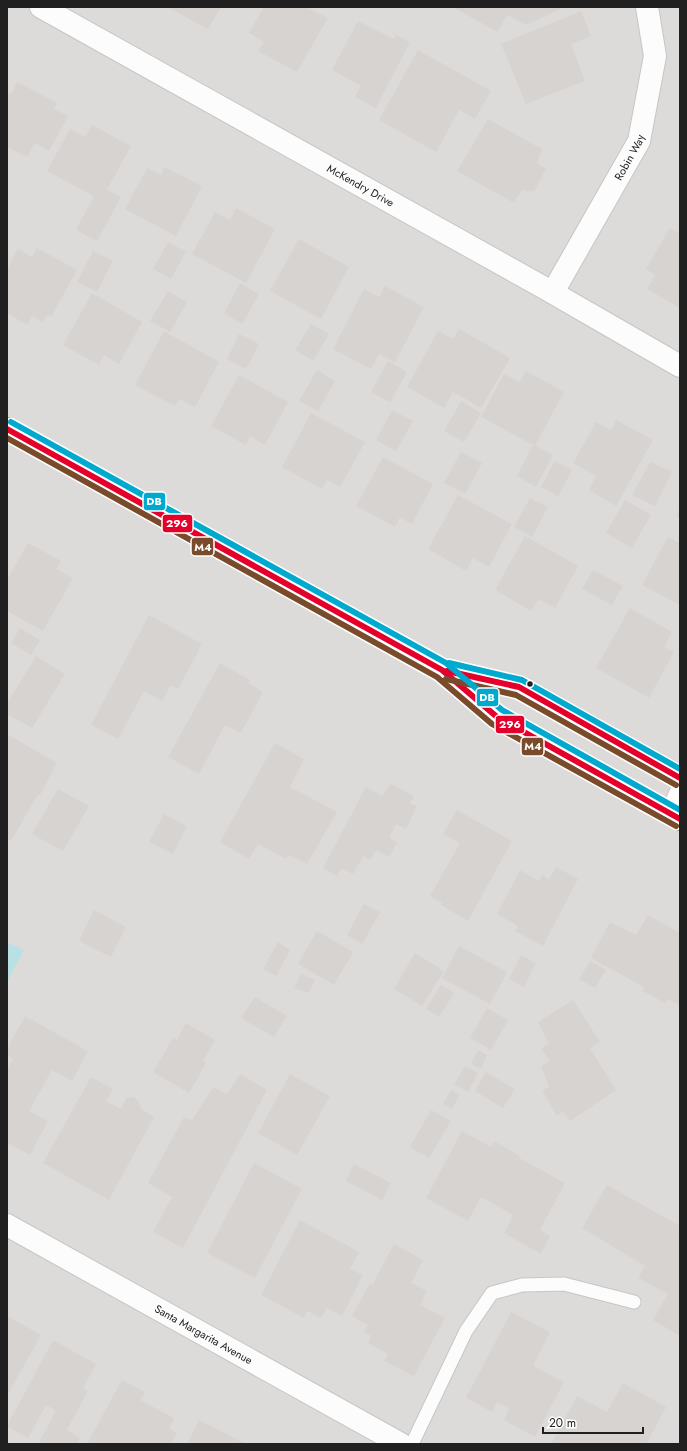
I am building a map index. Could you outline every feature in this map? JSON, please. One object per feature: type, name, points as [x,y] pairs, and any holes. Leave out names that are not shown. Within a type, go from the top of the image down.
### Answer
[{"type":"main road","points":[[7,429],[442,670],[497,717],[675,817]]},
{"type":"main road","points":[[442,670],[519,687],[680,778]]},
{"type":"street","name":"McKendry Drive","points":[[40,7],[552,292],[680,366]]},
{"type":"street","name":"Robin Way","points":[[552,292],[639,141],[655,56],[647,7]]},
{"type":"street","points":[[675,817],[680,794]]},
{"type":"street","name":"Santa Margarita Avenue","points":[[7,1225],[401,1444]]},
{"type":"lane","points":[[412,1444],[466,1331],[492,1293],[522,1285],[564,1284],[634,1302]]},
{"type":"shaded area","points":[[7,7],[680,7],[680,1444],[7,1444]]},
{"type":"shaded area","points":[[680,1417],[680,1444],[666,1444]]},
{"type":"water","points":[[9,943],[24,950],[7,982],[7,947]]},
{"type":"building","points":[[167,7],[221,7],[208,29]]},
{"type":"building","points":[[264,7],[306,7],[328,18],[297,72],[258,51],[264,42],[249,33]]},
{"type":"building","points":[[452,7],[565,7],[526,25],[507,15],[498,32]]},
{"type":"building","points":[[581,11],[591,36],[571,44],[585,81],[526,104],[501,44]]},
{"type":"building","points":[[358,21],[394,39],[396,35],[410,42],[376,108],[355,97],[361,86],[332,70]]},
{"type":"building","points":[[418,50],[491,91],[475,119],[459,110],[436,152],[379,120]]},
{"type":"building","points":[[17,82],[57,103],[54,109],[68,116],[49,151],[35,143],[27,157],[7,147],[7,92],[11,94]]},
{"type":"building","points":[[488,119],[542,149],[537,163],[546,169],[534,191],[522,190],[514,203],[457,171]]},
{"type":"building","points":[[92,125],[131,146],[107,190],[121,197],[97,241],[76,230],[94,196],[47,171],[70,129],[85,137]]},
{"type":"building","points":[[164,167],[202,186],[176,236],[125,209],[147,168],[161,175]]},
{"type":"building","points":[[236,208],[275,229],[246,283],[192,254],[215,212],[230,220]]},
{"type":"building","points":[[670,228],[680,234],[680,308],[647,289],[655,275],[646,269]]},
{"type":"building","points":[[299,239],[349,267],[321,319],[270,291]]},
{"type":"building","points":[[168,242],[186,252],[171,279],[153,269]]},
{"type":"building","points":[[37,248],[77,270],[51,317],[47,315],[43,322],[32,316],[27,325],[7,313],[7,269],[18,249],[32,257]]},
{"type":"building","points":[[93,251],[113,261],[97,292],[77,282]]},
{"type":"building","points":[[240,283],[259,294],[242,324],[224,313]]},
{"type":"building","points":[[385,286],[424,307],[395,362],[379,354],[371,369],[333,349],[364,289],[379,297]]},
{"type":"building","points":[[168,291],[187,302],[170,332],[150,321]]},
{"type":"building","points":[[92,293],[142,322],[119,364],[104,355],[99,365],[63,345]]},
{"type":"building","points":[[311,324],[329,334],[313,361],[295,350]]},
{"type":"building","points":[[459,329],[510,358],[481,408],[453,392],[444,408],[407,387],[438,331],[453,339]]},
{"type":"building","points":[[164,331],[219,362],[195,407],[179,399],[175,406],[135,385]]},
{"type":"building","points":[[239,334],[259,344],[246,369],[227,359]]},
{"type":"building","points":[[388,361],[407,372],[390,402],[371,392]]},
{"type":"building","points":[[317,370],[335,381],[318,411],[299,401]]},
{"type":"building","points":[[526,371],[564,392],[535,446],[553,455],[536,487],[517,476],[533,445],[481,417],[504,374],[520,382]]},
{"type":"building","points":[[239,375],[288,402],[265,445],[250,436],[246,445],[211,426]]},
{"type":"building","points":[[461,401],[481,413],[464,442],[444,431]]},
{"type":"building","points":[[392,410],[413,421],[396,451],[376,440]]},
{"type":"building","points":[[311,413],[365,442],[340,487],[327,480],[322,489],[282,467]]},
{"type":"building","points":[[616,420],[653,440],[616,506],[589,490],[596,476],[573,463],[596,422],[611,430]]},
{"type":"building","points":[[461,452],[482,463],[465,494],[444,483]]},
{"type":"building","points":[[383,457],[433,484],[412,524],[400,517],[395,527],[356,506]]},
{"type":"building","points":[[555,461],[572,470],[558,496],[541,487]]},
{"type":"building","points":[[650,462],[672,472],[655,506],[632,495]]},
{"type":"building","points":[[458,495],[512,524],[489,567],[473,558],[466,571],[428,549]]},
{"type":"building","points":[[530,498],[548,507],[532,537],[514,527]]},
{"type":"building","points":[[625,500],[651,515],[632,548],[606,533]]},
{"type":"building","points":[[680,509],[680,518],[676,516]]},
{"type":"building","points":[[525,536],[578,566],[555,608],[538,599],[531,611],[495,590]]},
{"type":"building","points":[[668,537],[680,543],[680,605],[642,585]]},
{"type":"building","points":[[28,543],[61,561],[56,569],[73,578],[43,631],[7,611],[7,580]]},
{"type":"building","points":[[593,570],[623,586],[612,605],[582,589]]},
{"type":"building","points":[[630,608],[672,632],[664,647],[674,652],[649,698],[596,668]]},
{"type":"building","points":[[149,615],[202,644],[178,689],[171,685],[162,701],[144,691],[118,739],[91,725]]},
{"type":"building","points":[[20,628],[40,640],[31,655],[11,643]]},
{"type":"building","points":[[36,656],[65,674],[32,728],[7,714],[7,704]]},
{"type":"building","points":[[220,663],[250,680],[248,683],[263,692],[241,733],[225,725],[199,774],[168,757]]},
{"type":"building","points":[[7,734],[57,763],[40,795],[38,794],[11,841],[7,839]]},
{"type":"building","points":[[275,743],[304,759],[290,787],[337,812],[307,864],[289,855],[286,859],[258,844],[249,859],[220,842]]},
{"type":"building","points":[[391,784],[414,796],[410,803],[417,806],[406,829],[396,824],[389,838],[397,842],[389,857],[376,850],[370,860],[363,856],[353,874],[341,868],[337,876],[323,868],[366,787],[382,796]]},
{"type":"building","points":[[58,789],[89,806],[63,851],[32,834]]},
{"type":"building","points":[[457,810],[512,841],[468,921],[441,905],[442,903],[430,896],[460,843],[443,834]]},
{"type":"building","points":[[164,814],[187,826],[173,854],[149,842]]},
{"type":"building","points":[[556,867],[578,879],[543,946],[515,931],[518,926],[497,914],[520,870],[539,881],[542,875],[549,879]]},
{"type":"building","points":[[364,904],[380,912],[362,944],[347,935]]},
{"type":"building","points":[[94,910],[126,927],[111,957],[79,941]]},
{"type":"building","points":[[648,915],[680,933],[679,1005],[668,999],[665,1003],[643,991],[644,987],[591,958],[610,922],[636,935]]},
{"type":"building","points":[[317,931],[353,952],[334,985],[298,964]]},
{"type":"building","points":[[278,942],[290,950],[276,976],[263,969]]},
{"type":"building","points":[[459,946],[507,972],[490,1004],[442,978]]},
{"type":"building","points":[[415,953],[444,971],[422,1006],[394,989]]},
{"type":"building","points":[[521,955],[536,963],[524,987],[509,979]]},
{"type":"building","points":[[590,961],[606,970],[595,988],[579,979]]},
{"type":"building","points":[[301,974],[315,980],[308,993],[294,988]]},
{"type":"building","points":[[441,985],[454,993],[439,1017],[426,1009]]},
{"type":"building","points":[[255,997],[287,1016],[274,1037],[241,1018]]},
{"type":"building","points":[[573,1000],[600,1042],[590,1048],[616,1090],[570,1121],[563,1111],[557,1116],[542,1090],[549,1087],[541,1066],[550,1061],[541,1049],[549,1043],[538,1022]]},
{"type":"building","points":[[487,1008],[508,1020],[491,1050],[470,1038]]},
{"type":"building","points":[[25,1016],[88,1051],[72,1081],[52,1070],[29,1111],[48,1121],[30,1155],[7,1143],[7,1069],[13,1059],[7,1055],[7,1049]]},
{"type":"building","points":[[186,1023],[215,1040],[203,1061],[206,1063],[189,1093],[153,1072],[173,1038],[177,1040]]},
{"type":"building","points":[[478,1050],[487,1055],[481,1069],[471,1064]]},
{"type":"building","points":[[465,1066],[478,1073],[468,1092],[454,1084]]},
{"type":"building","points":[[486,1072],[515,1089],[503,1108],[475,1091]]},
{"type":"building","points":[[240,1074],[267,1090],[183,1248],[153,1232],[172,1197],[148,1183],[184,1117],[192,1120],[213,1087],[227,1094]]},
{"type":"building","points":[[290,1074],[330,1096],[297,1155],[258,1133]]},
{"type":"building","points":[[91,1077],[113,1089],[106,1101],[121,1109],[126,1098],[133,1097],[139,1102],[141,1109],[154,1117],[109,1200],[43,1163]]},
{"type":"building","points":[[451,1090],[460,1095],[452,1109],[443,1104]]},
{"type":"building","points":[[431,1110],[451,1121],[429,1158],[410,1147]]},
{"type":"building","points":[[462,1131],[491,1147],[494,1141],[520,1156],[519,1158],[565,1183],[540,1230],[550,1236],[541,1254],[504,1233],[513,1215],[481,1197],[468,1221],[426,1198]]},
{"type":"building","points":[[254,1163],[302,1189],[255,1278],[207,1253]]},
{"type":"building","points":[[354,1164],[391,1183],[382,1200],[346,1181]]},
{"type":"building","points":[[607,1185],[680,1226],[680,1336],[653,1320],[668,1294],[638,1278],[645,1266],[582,1228]]},
{"type":"building","points":[[300,1220],[359,1252],[350,1269],[363,1275],[342,1316],[327,1308],[321,1318],[307,1311],[304,1318],[261,1295]]},
{"type":"building","points":[[394,1244],[423,1260],[411,1283],[427,1291],[420,1305],[445,1318],[414,1376],[384,1361],[388,1354],[368,1343],[371,1336],[364,1332],[368,1325],[352,1316],[370,1283],[373,1284]]},
{"type":"building","points":[[511,1312],[550,1332],[533,1366],[564,1382],[535,1437],[504,1420],[509,1408],[497,1402],[492,1412],[466,1398]]},
{"type":"building","points":[[7,1316],[41,1335],[7,1396]]},
{"type":"building","points":[[53,1340],[96,1364],[83,1388],[88,1391],[67,1430],[80,1438],[77,1444],[38,1444],[56,1411],[46,1405],[28,1438],[7,1426]]},
{"type":"building","points":[[122,1380],[145,1392],[140,1400],[174,1418],[169,1429],[177,1433],[171,1444],[87,1444]]},
{"type":"building","points":[[623,1383],[666,1407],[646,1444],[551,1444],[577,1396],[607,1412]]},
{"type":"building","points":[[199,1420],[246,1444],[187,1444]]},
{"type":"transit line","name":"DB","points":[[11,422],[446,663],[502,710],[680,810]]},
{"type":"transit line","name":"296","points":[[7,429],[442,670],[497,717],[680,819]]},
{"type":"transit line","name":"M4","points":[[7,438],[437,677],[492,724],[676,826]]},
{"type":"transit line","name":"DB","points":[[449,663],[522,680],[680,769]]},
{"type":"transit line","name":"296","points":[[447,671],[519,687],[680,778]]},
{"type":"transit line","name":"M4","points":[[446,679],[516,695],[676,785]]}]
